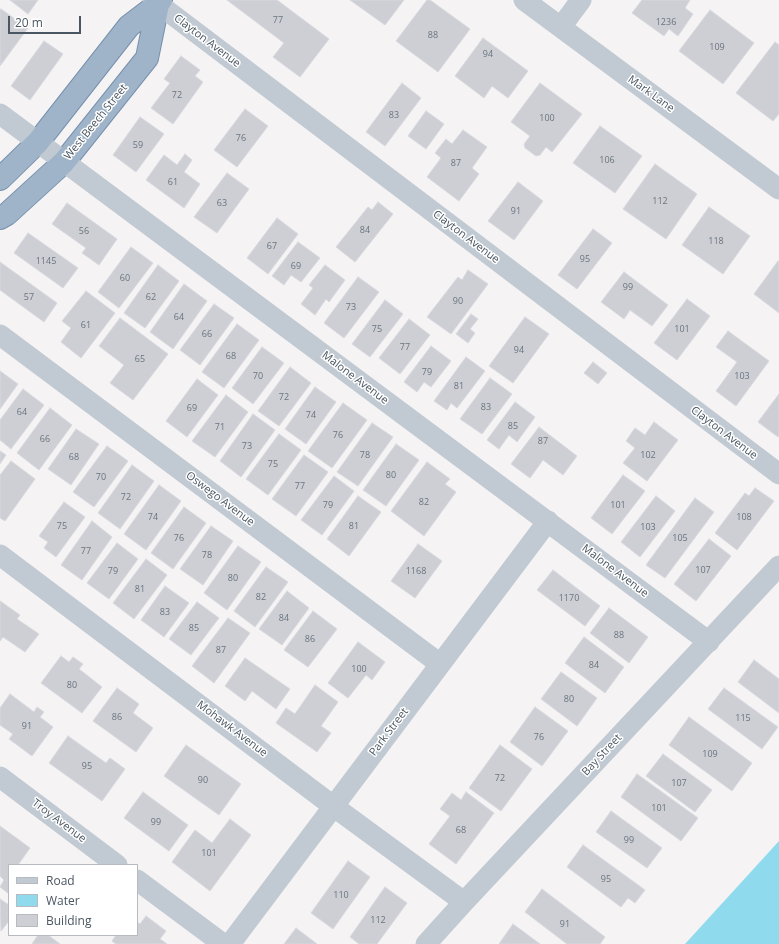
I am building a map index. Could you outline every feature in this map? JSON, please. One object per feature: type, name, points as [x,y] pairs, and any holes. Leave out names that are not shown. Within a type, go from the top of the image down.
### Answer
[{"type":"highway","points":[[0,179],[38,142],[129,26],[157,1]]},
{"type":"highway","name":"West Beech Street","points":[[0,218],[7,214],[64,162],[147,58],[157,1]]},
{"type":"street","name":"Mark Lane","points":[[524,0],[779,189]]},
{"type":"street","points":[[561,27],[581,0]]},
{"type":"street","name":"Clayton Avenue","points":[[157,1],[779,474]]},
{"type":"street","name":"Malone Avenue","points":[[0,114],[709,642]]},
{"type":"street","name":"Oswego Avenue","points":[[0,335],[440,664]]},
{"type":"street","name":"Park Street","points":[[230,944],[548,521]]},
{"type":"street","name":"Mohawk Avenue","points":[[0,555],[333,806],[464,902]]},
{"type":"street","name":"Bay Street","points":[[426,944],[779,566]]},
{"type":"street","name":"Troy Avenue","points":[[0,778],[116,864]]},
{"type":"street","points":[[138,881],[223,944]]},
{"type":"water","points":[[779,841],[779,944],[685,944]]},
{"type":"building","points":[[10,0],[38,0],[28,14]]},
{"type":"building","points":[[227,0],[277,0],[329,39],[300,77],[273,57],[284,43]]},
{"type":"building","points":[[350,0],[404,0],[385,25]]},
{"type":"building","points":[[427,0],[430,0],[470,29],[438,72],[396,41]]},
{"type":"building","points":[[642,0],[690,0],[685,8],[693,14],[678,36],[669,29],[664,36],[632,13]]},
{"type":"building","points":[[1,9],[28,28],[0,66],[0,10]]},
{"type":"building","points":[[710,10],[754,43],[723,84],[679,51]]},
{"type":"building","points":[[483,38],[528,71],[508,98],[492,86],[484,98],[455,76]]},
{"type":"building","points":[[44,41],[63,54],[30,100],[11,86]]},
{"type":"building","points":[[775,42],[779,45],[779,114],[773,121],[736,93]]},
{"type":"building","points":[[181,56],[200,70],[195,76],[203,82],[173,124],[151,108],[170,83],[164,79]]},
{"type":"building","points":[[402,83],[421,98],[385,146],[366,132]]},
{"type":"building","points":[[540,83],[582,114],[552,152],[546,147],[540,155],[536,156],[525,148],[524,144],[530,136],[511,122]]},
{"type":"building","points":[[245,109],[268,126],[237,167],[214,150]]},
{"type":"building","points":[[426,111],[444,124],[426,149],[408,136]]},
{"type":"building","points":[[140,117],[164,134],[136,172],[113,155]]},
{"type":"building","points":[[600,126],[642,156],[615,193],[573,163]]},
{"type":"building","points":[[463,130],[487,147],[472,168],[479,174],[459,201],[427,177],[441,158],[435,153],[446,139],[452,144]]},
{"type":"building","points":[[185,154],[192,160],[184,172],[200,184],[184,208],[146,180],[164,155],[177,165]]},
{"type":"building","points":[[655,164],[697,194],[666,239],[623,209]]},
{"type":"building","points":[[227,173],[249,189],[217,233],[194,217]]},
{"type":"building","points":[[518,182],[543,201],[514,240],[488,221]]},
{"type":"building","points":[[378,202],[393,214],[355,262],[336,247],[368,207],[372,210]]},
{"type":"building","points":[[67,203],[117,239],[99,265],[82,253],[86,248],[52,224]]},
{"type":"building","points":[[709,207],[750,236],[723,274],[682,245]]},
{"type":"building","points":[[277,218],[298,234],[268,274],[247,258]]},
{"type":"building","points":[[593,229],[612,243],[577,289],[558,275]]},
{"type":"building","points":[[28,233],[78,268],[63,288],[14,253]]},
{"type":"building","points":[[298,242],[320,258],[301,282],[291,275],[284,285],[272,276]]},
{"type":"building","points":[[131,247],[153,263],[119,308],[98,292]]},
{"type":"building","points":[[778,261],[779,262],[779,313],[754,294]]},
{"type":"building","points":[[0,262],[57,303],[44,322],[0,290]]},
{"type":"building","points":[[158,265],[179,281],[145,328],[124,313]]},
{"type":"building","points":[[325,265],[345,280],[329,302],[326,299],[315,315],[301,304],[313,288],[309,285]]},
{"type":"building","points":[[468,270],[488,284],[451,334],[427,317],[458,277],[462,280]]},
{"type":"building","points":[[624,272],[668,305],[652,326],[630,310],[624,319],[601,302]]},
{"type":"building","points":[[358,277],[379,292],[344,338],[324,323]]},
{"type":"building","points":[[184,284],[207,301],[173,349],[150,332]]},
{"type":"building","points":[[86,291],[115,313],[81,358],[61,342],[71,328],[62,321]]},
{"type":"building","points":[[687,299],[710,316],[677,360],[654,343]]},
{"type":"building","points":[[385,300],[403,314],[370,357],[352,344]]},
{"type":"building","points":[[214,304],[234,318],[200,365],[180,350]]},
{"type":"building","points":[[471,314],[478,319],[470,329],[475,333],[468,343],[456,334]]},
{"type":"building","points":[[525,317],[549,334],[513,383],[489,366]]},
{"type":"building","points":[[120,318],[168,354],[133,400],[110,383],[124,365],[99,346]]},
{"type":"building","points":[[409,319],[430,335],[400,374],[379,358]]},
{"type":"building","points":[[237,324],[259,340],[224,388],[202,372]]},
{"type":"building","points":[[728,331],[769,361],[736,406],[716,391],[737,362],[716,347]]},
{"type":"building","points":[[431,346],[451,361],[431,387],[424,382],[417,392],[404,382]]},
{"type":"building","points":[[262,347],[284,363],[253,404],[232,388]]},
{"type":"building","points":[[466,357],[485,371],[457,408],[451,403],[447,410],[434,401]]},
{"type":"building","points":[[593,362],[607,373],[598,384],[584,373]]},
{"type":"building","points":[[290,367],[311,383],[279,426],[258,411]]},
{"type":"building","points":[[0,371],[18,384],[0,409]]},
{"type":"building","points":[[490,378],[512,394],[482,434],[460,419]]},
{"type":"building","points":[[197,379],[218,395],[187,437],[166,421]]},
{"type":"building","points":[[315,387],[336,402],[306,444],[285,429]]},
{"type":"building","points":[[23,389],[44,405],[11,449],[0,440],[0,420]]},
{"type":"building","points":[[779,394],[779,436],[778,437],[758,422]]},
{"type":"building","points":[[226,395],[248,412],[215,457],[192,441]]},
{"type":"building","points":[[515,402],[535,417],[517,442],[509,435],[499,449],[487,440]]},
{"type":"building","points":[[343,403],[367,420],[332,468],[308,451]]},
{"type":"building","points":[[50,408],[72,425],[39,470],[17,453]]},
{"type":"building","points":[[253,414],[275,430],[241,477],[220,461]]},
{"type":"building","points":[[654,422],[678,440],[647,481],[623,463],[635,448],[626,441],[635,428],[645,435]]},
{"type":"building","points":[[372,423],[393,437],[358,486],[337,472]]},
{"type":"building","points":[[539,427],[577,456],[563,475],[543,460],[530,478],[511,464]]},
{"type":"building","points":[[76,429],[99,444],[71,485],[48,469]]},
{"type":"building","points":[[279,434],[301,450],[268,495],[246,479]]},
{"type":"building","points":[[396,444],[419,460],[386,506],[363,490]]},
{"type":"building","points":[[107,446],[128,461],[94,507],[73,492]]},
{"type":"building","points":[[0,451],[6,455],[0,464]]},
{"type":"building","points":[[304,455],[328,472],[296,516],[272,499]]},
{"type":"building","points":[[11,461],[35,479],[5,521],[0,518],[0,475]]},
{"type":"building","points":[[427,462],[450,479],[445,484],[456,492],[424,536],[391,511]]},
{"type":"building","points":[[132,465],[154,481],[120,529],[98,513]]},
{"type":"building","points":[[623,475],[645,491],[612,534],[591,518]]},
{"type":"building","points":[[334,476],[354,491],[322,535],[301,520]]},
{"type":"building","points":[[159,485],[181,501],[146,550],[124,534]]},
{"type":"building","points":[[755,488],[774,501],[737,550],[715,533],[745,493],[749,496]]},
{"type":"building","points":[[358,496],[381,512],[349,556],[327,539]]},
{"type":"building","points":[[656,496],[675,511],[640,557],[621,542]]},
{"type":"building","points":[[695,498],[714,512],[665,578],[646,565]]},
{"type":"building","points":[[64,502],[85,517],[56,557],[44,548],[48,542],[39,536]]},
{"type":"building","points":[[184,507],[206,523],[173,569],[151,553]]},
{"type":"building","points":[[92,521],[112,537],[82,580],[61,565]]},
{"type":"building","points":[[211,526],[233,541],[203,585],[180,569]]},
{"type":"building","points":[[709,539],[731,556],[696,601],[674,584]]},
{"type":"building","points":[[117,543],[138,559],[109,599],[87,583]]},
{"type":"building","points":[[418,544],[442,561],[415,598],[391,581]]},
{"type":"building","points":[[238,546],[261,562],[227,610],[204,593]]},
{"type":"building","points":[[146,559],[167,575],[134,619],[113,603]]},
{"type":"building","points":[[266,567],[288,582],[255,627],[234,611]]},
{"type":"building","points":[[553,570],[600,606],[585,626],[537,590]]},
{"type":"building","points":[[165,586],[189,603],[164,637],[141,620]]},
{"type":"building","points":[[287,591],[309,608],[282,645],[259,629]]},
{"type":"building","points":[[0,601],[20,615],[17,619],[39,634],[25,652],[3,637],[0,641]]},
{"type":"building","points":[[197,602],[219,618],[191,655],[169,639]]},
{"type":"building","points":[[609,608],[648,637],[629,663],[590,633]]},
{"type":"building","points":[[313,611],[337,629],[308,667],[284,650]]},
{"type":"building","points":[[228,618],[250,633],[214,683],[192,666]]},
{"type":"building","points":[[584,637],[624,667],[605,693],[565,663]]},
{"type":"building","points":[[358,642],[385,662],[372,680],[366,675],[348,698],[328,683]]},
{"type":"building","points":[[61,656],[69,662],[73,657],[83,664],[79,669],[102,687],[82,713],[41,683]]},
{"type":"building","points":[[245,658],[290,689],[276,709],[252,691],[245,701],[225,686]]},
{"type":"building","points":[[754,660],[779,679],[779,713],[738,682]]},
{"type":"building","points":[[561,672],[597,698],[577,726],[541,699]]},
{"type":"building","points":[[315,685],[338,702],[321,726],[331,733],[317,752],[276,723],[286,708],[295,714]]},
{"type":"building","points":[[117,688],[139,704],[133,713],[153,728],[136,752],[93,721]]},
{"type":"building","points":[[724,688],[778,727],[762,749],[708,709]]},
{"type":"building","points":[[10,694],[34,712],[37,707],[44,712],[40,717],[53,727],[32,756],[9,739],[13,734],[0,725],[0,708]]},
{"type":"building","points":[[535,707],[568,731],[542,766],[510,742]]},
{"type":"building","points":[[689,717],[752,763],[732,791],[669,745]]},
{"type":"building","points":[[68,736],[106,763],[110,758],[125,769],[102,801],[49,763]]},
{"type":"building","points":[[186,745],[241,784],[219,815],[164,776]]},
{"type":"building","points":[[500,745],[532,769],[501,811],[469,788]]},
{"type":"building","points":[[663,754],[712,790],[695,812],[646,776]]},
{"type":"building","points":[[637,774],[698,818],[681,841],[621,797]]},
{"type":"building","points":[[143,792],[188,825],[169,851],[124,818]]},
{"type":"building","points":[[466,792],[494,813],[456,864],[429,844],[450,816],[440,809],[452,793],[461,800]]},
{"type":"building","points":[[611,811],[662,848],[647,868],[596,832]]},
{"type":"building","points":[[230,819],[251,835],[210,891],[172,862],[195,830],[212,843]]},
{"type":"building","points":[[0,826],[30,848],[19,864],[8,864],[8,893],[0,887],[4,880],[0,876]]},
{"type":"building","points":[[583,845],[645,890],[635,903],[628,898],[621,907],[567,867]]},
{"type":"building","points":[[348,861],[370,877],[333,929],[311,913]]},
{"type":"building","points":[[385,887],[407,903],[377,944],[359,944],[350,937]]},
{"type":"building","points":[[542,889],[605,937],[600,944],[567,944],[525,912]]},
{"type":"building","points":[[0,899],[8,904],[8,922],[1,931]]},
{"type":"building","points":[[146,916],[166,931],[160,939],[167,944],[116,944],[112,941],[115,936],[138,936],[138,923],[140,924]]},
{"type":"building","points":[[513,924],[540,944],[499,944]]},
{"type":"building","points":[[296,928],[317,944],[284,944]]},
{"type":"building","points":[[37,936],[49,936],[60,944],[32,944]]}]
